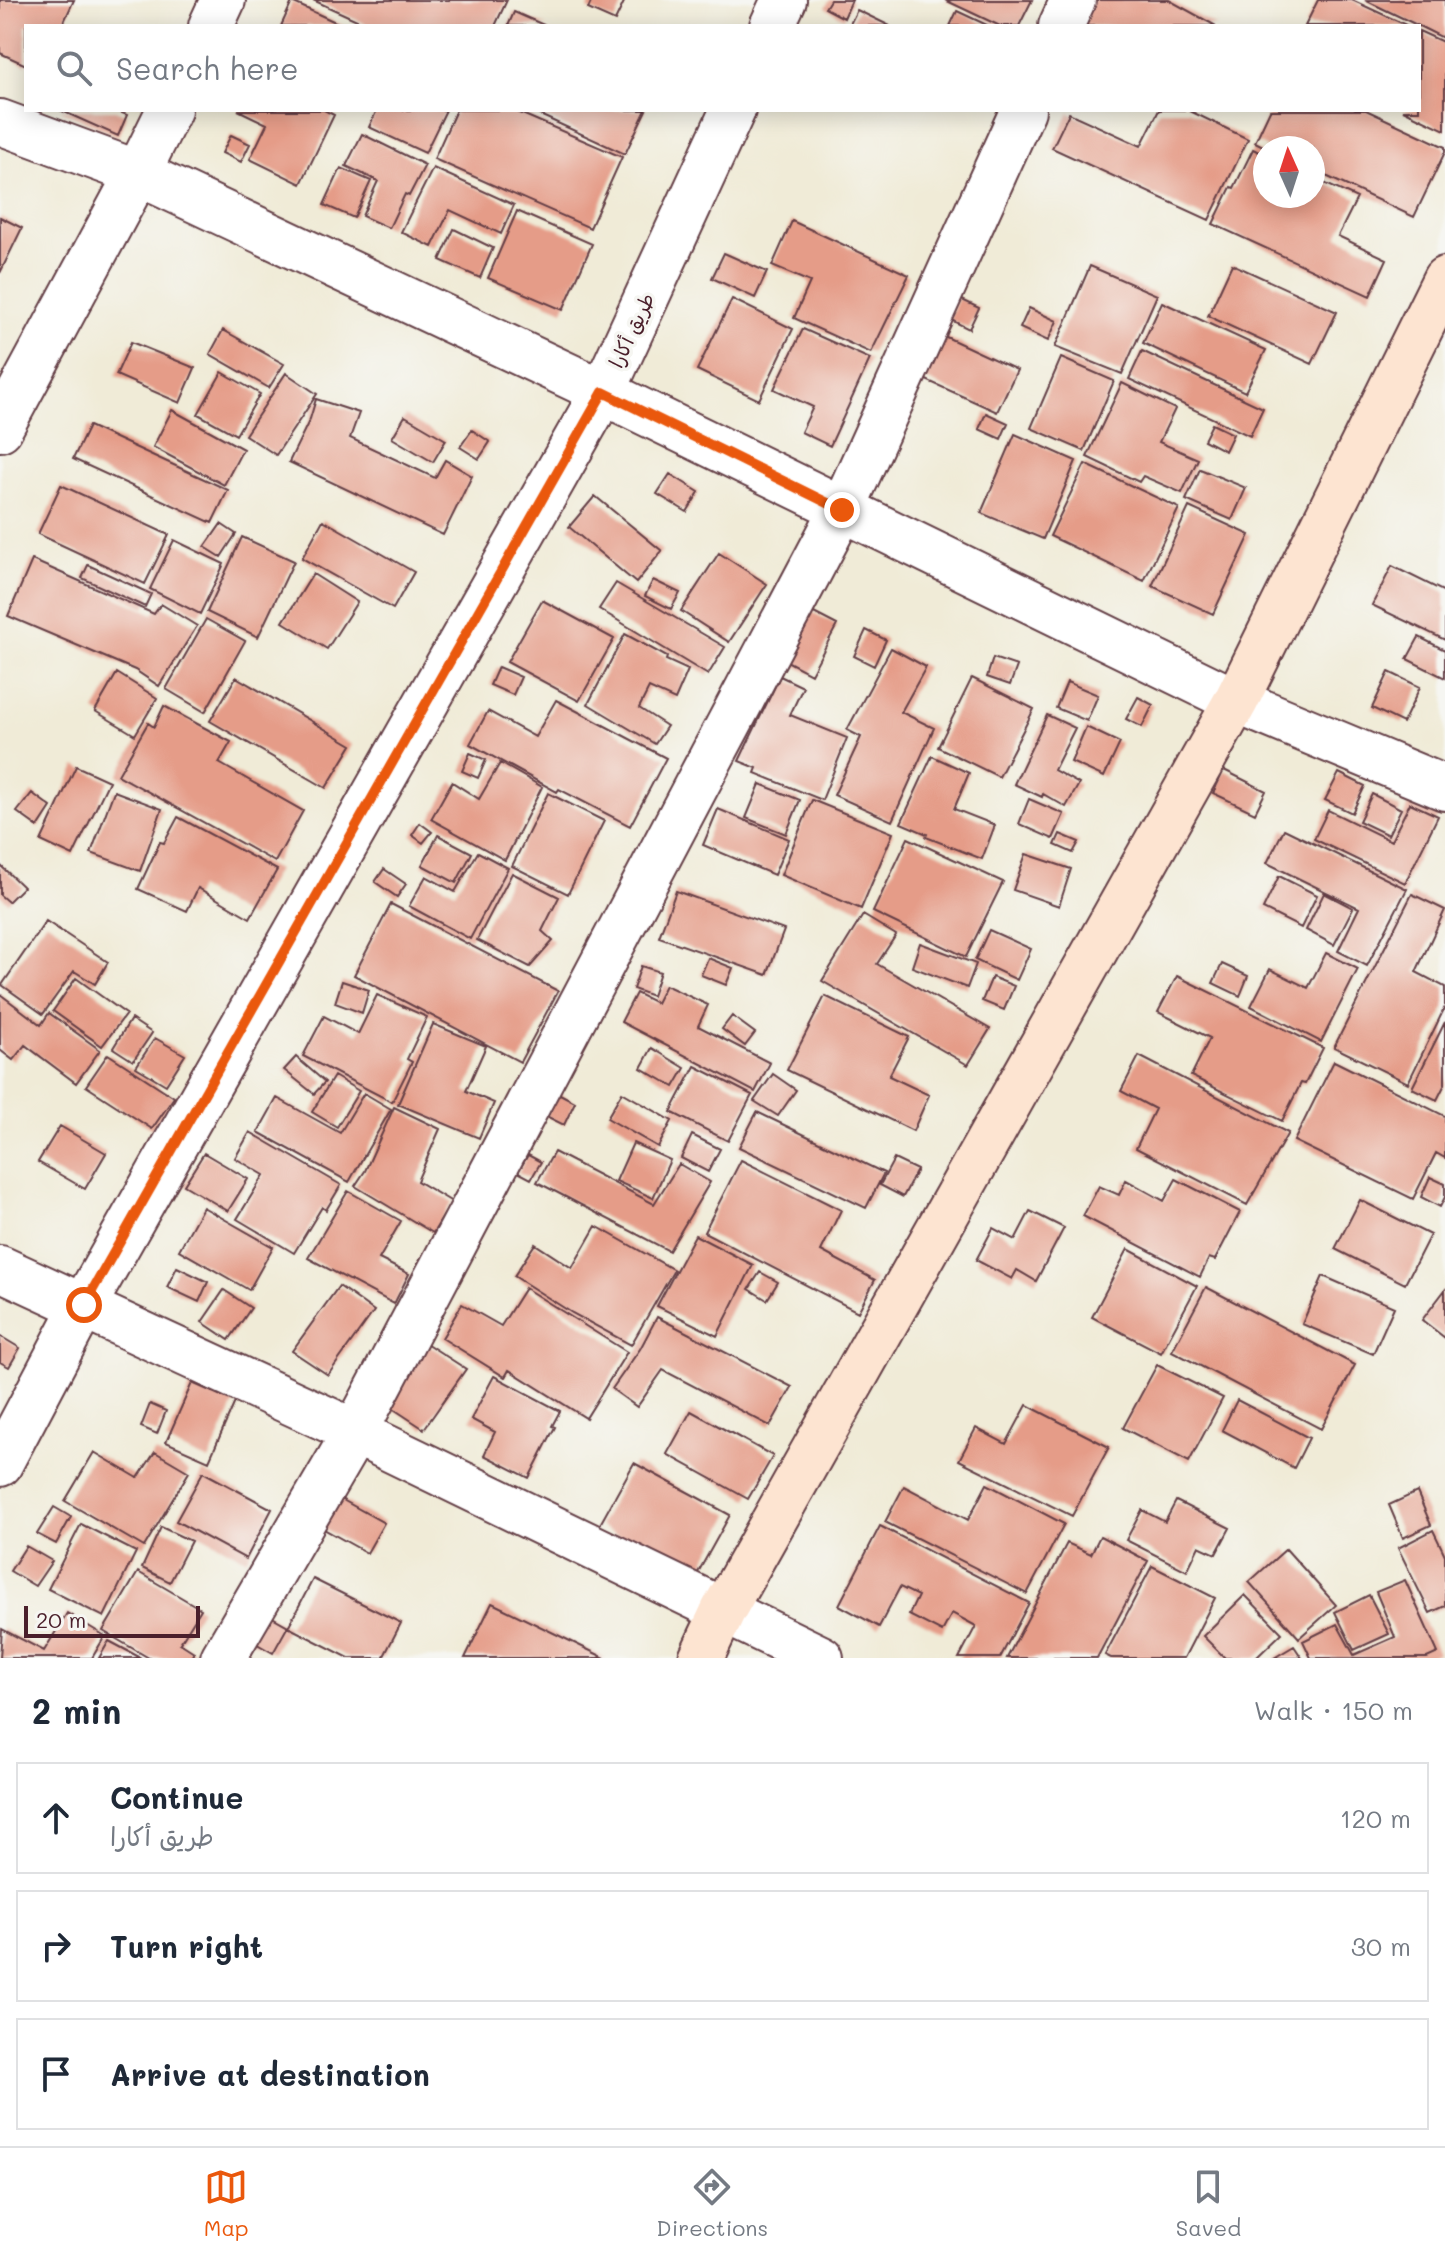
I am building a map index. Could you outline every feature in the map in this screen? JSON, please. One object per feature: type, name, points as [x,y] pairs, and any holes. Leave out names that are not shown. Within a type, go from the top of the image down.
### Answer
[{"type":"street","points":[[212,24],[223,0]]},
{"type":"street","points":[[773,24],[784,0]]},
{"type":"street","points":[[1062,24],[1073,0]]},
{"type":"street","points":[[0,429],[168,112]]},
{"type":"street","name":"طريق أكارا","points":[[0,1464],[84,1305],[603,392],[732,112]]},
{"type":"street","points":[[223,1658],[355,1432],[842,510],[1022,112]]},
{"type":"street","points":[[0,122],[138,173],[603,392],[1236,701],[1445,788]]},
{"type":"street","points":[[701,1658],[723,1611],[1236,701],[1445,279]]},
{"type":"street","points":[[0,1268],[355,1432],[821,1658]]},
{"type":"building","points":[[0,0],[74,0],[63,24],[24,24],[24,64],[0,53]]},
{"type":"building","points":[[313,0],[507,0],[496,24],[366,24]]},
{"type":"building","points":[[592,0],[625,0],[615,21],[588,9]]},
{"type":"building","points":[[830,0],[852,0],[844,18],[825,8]]},
{"type":"building","points":[[945,0],[1032,0],[1020,24],[996,24]]},
{"type":"building","points":[[1093,0],[1169,0],[1212,24],[1083,24]]},
{"type":"building","points":[[1318,0],[1352,0],[1404,24],[1306,24]]},
{"type":"building","points":[[1365,0],[1445,0],[1445,39],[1421,27],[1421,24],[1415,24]]},
{"type":"building","points":[[292,2],[340,24],[282,24]]},
{"type":"building","points":[[857,10],[886,24],[850,24]]},
{"type":"building","points":[[957,11],[985,24],[951,24]]},
{"type":"building","points":[[514,12],[541,24],[509,24]]},
{"type":"building","points":[[1421,32],[1445,43],[1445,130],[1407,112],[1421,112]]},
{"type":"building","points":[[64,112],[120,112],[127,115],[118,136]]},
{"type":"building","points":[[242,112],[328,112],[334,115],[301,184],[250,159],[267,124]]},
{"type":"building","points":[[376,112],[445,112],[425,153],[369,127]]},
{"type":"building","points":[[455,112],[518,112],[622,157],[590,228],[434,159]]},
{"type":"building","points":[[533,112],[645,112],[625,154]]},
{"type":"building","points":[[1158,112],[1192,112],[1248,139],[1209,220],[1052,148],[1069,113],[1141,146]]},
{"type":"building","points":[[1269,112],[1370,112],[1445,147],[1414,217],[1325,176],[1325,136],[1258,136]]},
{"type":"building","points":[[362,134],[425,165],[409,196],[405,194],[389,228],[362,216],[378,181],[346,166]]},
{"type":"building","points":[[231,135],[250,144],[241,162],[222,153]]},
{"type":"building","points":[[1253,149],[1253,208],[1325,208],[1325,183],[1357,198],[1338,236],[1387,259],[1370,296],[1213,224],[1231,187],[1234,188]]},
{"type":"building","points":[[341,168],[371,181],[354,218],[324,205]]},
{"type":"building","points":[[433,168],[514,205],[501,234],[450,210],[432,247],[401,232]]},
{"type":"building","points":[[517,211],[592,244],[563,310],[488,278]]},
{"type":"building","points":[[0,217],[22,228],[0,273]]},
{"type":"building","points":[[792,221],[909,275],[871,353],[794,318],[810,282],[772,266]]},
{"type":"building","points":[[454,229],[493,248],[480,278],[440,260]]},
{"type":"building","points":[[724,253],[767,272],[755,298],[712,278]]},
{"type":"building","points":[[1232,264],[1337,312],[1312,364],[1208,316]]},
{"type":"building","points":[[1090,266],[1157,295],[1122,374],[1055,347]]},
{"type":"building","points":[[958,298],[979,308],[969,329],[949,319]]},
{"type":"building","points":[[732,299],[793,329],[759,400],[697,370]]},
{"type":"building","points":[[1162,302],[1266,350],[1245,392],[1143,343]]},
{"type":"building","points":[[1029,308],[1057,321],[1048,341],[1020,328]]},
{"type":"building","points":[[803,329],[870,359],[830,446],[801,432],[813,407],[774,389]]},
{"type":"building","points":[[223,330],[284,364],[269,388],[210,354]]},
{"type":"building","points":[[944,336],[1017,370],[997,412],[924,379]]},
{"type":"building","points":[[131,342],[195,368],[180,403],[116,375]]},
{"type":"building","points":[[1142,351],[1263,408],[1250,436],[1129,379]]},
{"type":"building","points":[[1061,358],[1114,381],[1084,451],[1031,428]]},
{"type":"building","points":[[222,372],[260,394],[236,435],[198,414]]},
{"type":"building","points":[[286,373],[317,394],[276,455],[245,435]]},
{"type":"building","points":[[1122,383],[1175,409],[1159,442],[1198,459],[1182,493],[1143,476],[1139,482],[1087,457]]},
{"type":"building","points":[[316,399],[359,413],[350,438],[435,478],[445,460],[472,476],[443,535],[289,462]]},
{"type":"building","points":[[172,410],[243,449],[224,485],[153,447]]},
{"type":"building","points":[[986,413],[1008,423],[1001,439],[979,429]]},
{"type":"building","points":[[405,416],[446,440],[433,462],[392,438]]},
{"type":"building","points":[[1212,424],[1233,434],[1225,451],[1204,440]]},
{"type":"building","points":[[89,426],[228,490],[212,523],[73,459]]},
{"type":"building","points":[[472,430],[490,442],[479,459],[460,447]]},
{"type":"building","points":[[1015,434],[1076,461],[1043,539],[981,513]]},
{"type":"building","points":[[1085,464],[1179,508],[1144,581],[1050,536]]},
{"type":"building","points":[[1200,469],[1246,488],[1232,520],[1186,500]]},
{"type":"building","points":[[670,474],[699,492],[687,512],[657,494]]},
{"type":"building","points":[[61,485],[169,535],[145,584],[38,534]]},
{"type":"building","points":[[595,496],[662,551],[636,583],[569,527]]},
{"type":"building","points":[[1189,507],[1250,535],[1213,614],[1152,586]]},
{"type":"building","points":[[323,520],[414,572],[393,609],[302,558]]},
{"type":"building","points":[[221,524],[236,534],[221,557],[205,547]]},
{"type":"building","points":[[242,537],[294,561],[258,637],[207,612]]},
{"type":"building","points":[[174,540],[224,564],[200,614],[150,589]]},
{"type":"building","points":[[719,553],[767,584],[729,642],[681,611]]},
{"type":"building","points":[[32,560],[154,614],[161,604],[197,626],[159,686],[135,670],[8,616]]},
{"type":"building","points":[[88,565],[151,594],[145,607],[82,578]]},
{"type":"building","points":[[1392,566],[1445,592],[1445,640],[1372,605]]},
{"type":"building","points":[[313,574],[357,602],[327,649],[283,622]]},
{"type":"building","points":[[653,580],[680,593],[671,609],[645,596]]},
{"type":"building","points":[[616,583],[725,647],[708,675],[599,609]]},
{"type":"building","points":[[542,600],[614,639],[579,701],[507,662]]},
{"type":"building","points":[[806,609],[837,625],[811,674],[781,658]]},
{"type":"building","points":[[206,619],[245,641],[205,712],[166,689]]},
{"type":"building","points":[[866,630],[886,640],[874,666],[854,656]]},
{"type":"building","points":[[625,634],[688,670],[675,700],[649,688],[639,708],[667,726],[655,744],[588,704]]},
{"type":"building","points":[[1419,637],[1445,650],[1445,678],[1407,659]]},
{"type":"building","points":[[891,648],[926,667],[901,712],[934,728],[892,821],[834,795],[861,737],[847,730]]},
{"type":"building","points":[[993,658],[1017,666],[1010,685],[987,677]]},
{"type":"building","points":[[498,667],[521,677],[513,695],[490,685]]},
{"type":"building","points":[[1389,672],[1420,687],[1403,723],[1372,708]]},
{"type":"building","points":[[117,673],[157,698],[135,735],[95,711]]},
{"type":"building","points":[[780,676],[803,687],[790,715],[847,738],[822,800],[755,773],[757,768],[739,761]]},
{"type":"building","points":[[236,677],[352,745],[326,788],[210,721]]},
{"type":"building","points":[[972,678],[1034,709],[999,777],[938,747]]},
{"type":"building","points":[[1067,682],[1098,695],[1087,721],[1056,708]]},
{"type":"building","points":[[1138,697],[1153,705],[1142,727],[1126,719]]},
{"type":"building","points":[[556,700],[666,758],[630,826],[559,789],[557,792],[470,744],[488,711],[535,737]]},
{"type":"building","points":[[164,706],[231,742],[219,763],[303,811],[275,862],[118,775],[148,723],[154,727]]},
{"type":"building","points":[[1047,715],[1075,728],[1054,770],[1079,784],[1066,807],[1043,794],[1042,797],[1014,784]]},
{"type":"building","points":[[1086,727],[1120,743],[1104,777],[1071,762]]},
{"type":"building","points":[[470,753],[486,760],[478,778],[462,771]]},
{"type":"building","points":[[932,756],[969,773],[954,809],[995,825],[982,859],[926,837],[927,834],[901,823]]},
{"type":"building","points":[[500,763],[542,787],[505,860],[431,819],[452,782],[479,799]]},
{"type":"building","points":[[76,766],[109,781],[73,856],[41,841]]},
{"type":"building","points":[[1224,770],[1266,791],[1255,813],[1213,793]]},
{"type":"building","points":[[1339,773],[1365,786],[1352,813],[1325,800]]},
{"type":"building","points":[[760,784],[800,800],[786,834],[746,818]]},
{"type":"building","points":[[114,791],[162,809],[140,871],[91,853]]},
{"type":"building","points":[[32,793],[51,807],[38,827],[17,812]]},
{"type":"building","points":[[548,793],[604,821],[568,894],[512,866]]},
{"type":"building","points":[[1372,794],[1401,809],[1388,835],[1359,821]]},
{"type":"building","points":[[1029,799],[1064,814],[1053,839],[1019,824]]},
{"type":"building","points":[[812,800],[893,833],[861,909],[781,875]]},
{"type":"building","points":[[1410,803],[1438,816],[1405,883],[1314,839],[1328,810],[1391,841]]},
{"type":"building","points":[[718,809],[789,839],[774,875],[703,845]]},
{"type":"building","points":[[178,817],[277,870],[250,918],[198,888],[187,911],[138,889],[160,842],[164,843]]},
{"type":"building","points":[[420,823],[432,832],[423,843],[412,835]]},
{"type":"building","points":[[1284,829],[1407,889],[1367,966],[1338,951],[1359,908],[1267,863]]},
{"type":"building","points":[[1060,834],[1079,842],[1073,853],[1055,845]]},
{"type":"building","points":[[438,835],[472,853],[456,883],[422,865]]},
{"type":"building","points":[[908,838],[1003,882],[966,957],[873,912]]},
{"type":"building","points":[[478,852],[508,868],[470,939],[409,906],[426,876],[455,892]]},
{"type":"building","points":[[1026,854],[1071,869],[1059,906],[1013,890]]},
{"type":"building","points":[[0,865],[23,887],[8,902],[0,895]]},
{"type":"building","points":[[384,869],[406,884],[397,897],[375,882]]},
{"type":"building","points":[[512,873],[559,897],[542,931],[553,941],[530,967],[477,940]]},
{"type":"building","points":[[1279,876],[1317,895],[1301,928],[1263,909]]},
{"type":"building","points":[[676,891],[784,930],[767,975],[659,937]]},
{"type":"building","points":[[1324,893],[1353,908],[1334,945],[1306,930]]},
{"type":"building","points":[[1412,894],[1445,910],[1416,972],[1445,987],[1445,1007],[1408,1083],[1334,1047]]},
{"type":"building","points":[[391,904],[558,991],[520,1062],[354,975]]},
{"type":"building","points":[[863,915],[896,935],[877,964],[990,1029],[968,1065],[822,981]]},
{"type":"building","points":[[46,921],[108,962],[95,984],[74,971],[43,1014],[2,985]]},
{"type":"building","points":[[989,930],[1031,949],[1017,980],[975,960]]},
{"type":"building","points":[[920,943],[976,964],[967,988],[912,967]]},
{"type":"building","points":[[1326,953],[1358,969],[1321,1042],[1251,1006],[1270,969],[1308,988]]},
{"type":"building","points":[[708,958],[733,968],[726,985],[701,975]]},
{"type":"building","points":[[1222,964],[1248,976],[1240,996],[1213,983]]},
{"type":"building","points":[[641,966],[660,972],[652,996],[633,989]]},
{"type":"building","points":[[1177,976],[1323,1048],[1282,1121],[1191,1076],[1210,1038],[1158,1012]]},
{"type":"building","points":[[992,977],[1014,986],[1004,1010],[982,1001]]},
{"type":"building","points":[[76,978],[126,1014],[102,1046],[53,1011]]},
{"type":"building","points":[[342,981],[369,990],[362,1013],[335,1003]]},
{"type":"building","points":[[665,985],[708,1005],[698,1026],[770,1063],[755,1092],[621,1022],[636,993],[656,1003]]},
{"type":"building","points":[[0,994],[41,1025],[49,1013],[100,1050],[76,1083],[25,1045],[13,1060],[0,1050]]},
{"type":"building","points":[[377,995],[427,1017],[407,1059],[412,1062],[392,1102],[303,1056],[324,1016],[358,1034]]},
{"type":"building","points":[[825,996],[909,1037],[889,1076],[929,1095],[913,1131],[787,1070]]},
{"type":"building","points":[[732,1016],[755,1033],[745,1046],[722,1029]]},
{"type":"building","points":[[131,1019],[152,1033],[133,1061],[113,1048]]},
{"type":"building","points":[[1445,1022],[1445,1084],[1437,1100],[1412,1088]]},
{"type":"building","points":[[433,1024],[486,1046],[466,1091],[494,1103],[479,1138],[398,1104]]},
{"type":"building","points":[[155,1038],[185,1055],[166,1085],[136,1067]]},
{"type":"building","points":[[652,1048],[685,1068],[674,1087],[641,1068]]},
{"type":"building","points":[[108,1054],[174,1097],[152,1129],[86,1086]]},
{"type":"building","points":[[1139,1056],[1288,1133],[1247,1205],[1136,1148],[1155,1109],[1121,1091]]},
{"type":"building","points":[[296,1057],[325,1082],[314,1094],[284,1070]]},
{"type":"building","points":[[1334,1061],[1445,1116],[1445,1158],[1436,1153],[1413,1199],[1294,1141]]},
{"type":"building","points":[[695,1066],[752,1095],[728,1141],[671,1112]]},
{"type":"building","points":[[773,1074],[796,1090],[778,1116],[754,1101]]},
{"type":"building","points":[[334,1076],[359,1091],[337,1127],[312,1112]]},
{"type":"building","points":[[622,1092],[672,1121],[658,1147],[607,1118]]},
{"type":"building","points":[[364,1093],[391,1109],[349,1182],[258,1132],[277,1098],[340,1133]]},
{"type":"building","points":[[558,1093],[575,1102],[564,1125],[546,1116]]},
{"type":"building","points":[[394,1107],[440,1129],[417,1181],[452,1202],[433,1233],[355,1186]]},
{"type":"building","points":[[757,1112],[884,1173],[866,1208],[739,1147]]},
{"type":"building","points":[[60,1126],[106,1153],[85,1189],[38,1162]]},
{"type":"building","points":[[250,1132],[341,1185],[326,1210],[322,1207],[294,1253],[237,1219],[264,1175],[235,1158]]},
{"type":"building","points":[[692,1135],[720,1149],[708,1172],[681,1158]]},
{"type":"building","points":[[633,1143],[670,1160],[653,1198],[616,1181]]},
{"type":"building","points":[[554,1152],[654,1204],[679,1164],[710,1182],[669,1251],[537,1182]]},
{"type":"building","points":[[204,1153],[248,1179],[228,1211],[184,1185]]},
{"type":"building","points":[[528,1155],[541,1162],[531,1179],[518,1172]]},
{"type":"building","points":[[894,1159],[917,1170],[903,1197],[880,1185]]},
{"type":"building","points":[[741,1160],[841,1210],[821,1251],[875,1280],[858,1312],[704,1232]]},
{"type":"building","points":[[1430,1177],[1445,1184],[1445,1197],[1440,1207],[1421,1197]]},
{"type":"building","points":[[1176,1179],[1240,1212],[1215,1260],[1209,1258],[1200,1277],[1083,1216],[1099,1186],[1119,1195],[1126,1180],[1164,1201]]},
{"type":"building","points":[[348,1191],[401,1221],[379,1259],[409,1274],[394,1304],[308,1258]]},
{"type":"building","points":[[1360,1200],[1430,1235],[1405,1284],[1335,1249]]},
{"type":"building","points":[[203,1207],[273,1247],[249,1290],[179,1250]]},
{"type":"building","points":[[1030,1211],[1064,1228],[1036,1281],[1017,1270],[1012,1279],[976,1260],[993,1228],[1015,1240]]},
{"type":"building","points":[[596,1226],[674,1270],[631,1345],[572,1313],[514,1276],[535,1244],[572,1268]]},
{"type":"building","points":[[695,1235],[753,1265],[717,1336],[657,1306]]},
{"type":"building","points":[[1128,1249],[1197,1286],[1161,1353],[1092,1317]]},
{"type":"building","points":[[177,1267],[208,1282],[199,1302],[167,1287]]},
{"type":"building","points":[[760,1272],[778,1282],[767,1300],[749,1289]]},
{"type":"building","points":[[1323,1276],[1394,1307],[1373,1354],[1302,1324]]},
{"type":"building","points":[[339,1286],[374,1311],[328,1375],[292,1351]]},
{"type":"building","points":[[1206,1287],[1355,1365],[1321,1429],[1172,1351]]},
{"type":"building","points":[[525,1288],[627,1352],[586,1418],[509,1370],[505,1377],[442,1338],[462,1304],[501,1326]]},
{"type":"building","points":[[224,1290],[251,1308],[229,1340],[202,1322]]},
{"type":"building","points":[[1445,1290],[1445,1338],[1422,1320]]},
{"type":"building","points":[[657,1317],[792,1387],[770,1426],[663,1370],[637,1407],[612,1389],[640,1349]]},
{"type":"building","points":[[0,1336],[20,1348],[9,1367],[0,1362]]},
{"type":"building","points":[[421,1340],[466,1369],[424,1429],[380,1400]]},
{"type":"building","points":[[1157,1365],[1223,1398],[1189,1462],[1123,1428]]},
{"type":"building","points":[[494,1376],[560,1411],[529,1478],[484,1455],[495,1432],[471,1419]]},
{"type":"building","points":[[192,1383],[235,1402],[209,1461],[166,1442]]},
{"type":"building","points":[[1237,1400],[1309,1438],[1294,1468],[1222,1430]]},
{"type":"building","points":[[150,1404],[166,1411],[157,1434],[141,1427]]},
{"type":"building","points":[[1027,1405],[1109,1447],[1072,1516],[959,1460],[976,1428],[1006,1444]]},
{"type":"building","points":[[691,1411],[773,1456],[748,1499],[667,1454]]},
{"type":"building","points":[[94,1452],[138,1478],[155,1452],[189,1472],[144,1547],[65,1501]]},
{"type":"building","points":[[634,1463],[730,1515],[695,1578],[599,1526]]},
{"type":"building","points":[[203,1472],[272,1509],[246,1559],[176,1521]]},
{"type":"building","points":[[987,1484],[1064,1524],[1027,1594],[885,1522],[904,1486],[968,1520]]},
{"type":"building","points":[[1417,1492],[1431,1525],[1403,1538],[1389,1505]]},
{"type":"building","points":[[332,1494],[384,1523],[367,1553],[315,1524]]},
{"type":"building","points":[[1176,1501],[1230,1528],[1216,1554],[1199,1546],[1187,1571],[1126,1540],[1142,1510],[1165,1522]]},
{"type":"building","points":[[54,1507],[71,1517],[56,1544],[37,1534]]},
{"type":"building","points":[[81,1524],[136,1552],[104,1617],[48,1589]]},
{"type":"building","points":[[880,1526],[1029,1603],[1000,1658],[959,1658],[976,1626],[952,1613],[942,1632],[909,1615],[918,1596],[900,1587],[879,1627],[839,1605]]},
{"type":"building","points":[[161,1527],[191,1541],[170,1582],[142,1568]]},
{"type":"building","points":[[1433,1530],[1445,1555],[1445,1606],[1430,1613],[1398,1548]]},
{"type":"building","points":[[1100,1536],[1148,1561],[1097,1658],[1007,1658],[1067,1543],[1091,1554]]},
{"type":"building","points":[[26,1546],[52,1561],[35,1586],[10,1571]]},
{"type":"building","points":[[1286,1549],[1336,1605],[1299,1638],[1249,1582]]},
{"type":"building","points":[[1152,1566],[1215,1598],[1184,1658],[1111,1658],[1105,1655]]},
{"type":"building","points":[[138,1572],[201,1609],[180,1643],[194,1652],[191,1658],[149,1658],[103,1631]]},
{"type":"building","points":[[313,1579],[401,1623],[383,1658],[349,1658],[288,1627]]},
{"type":"building","points":[[1405,1580],[1438,1653],[1427,1658],[1311,1658],[1303,1641],[1337,1624],[1354,1655],[1395,1637],[1376,1592]]},
{"type":"building","points":[[1245,1595],[1282,1633],[1256,1658],[1225,1658],[1203,1636]]},
{"type":"building","points":[[1369,1595],[1389,1634],[1354,1650],[1335,1612]]},
{"type":"building","points":[[492,1603],[605,1658],[465,1658]]},
{"type":"building","points":[[258,1609],[288,1626],[273,1653],[243,1636]]},
{"type":"building","points":[[67,1613],[105,1636],[92,1658],[0,1658],[2,1629],[44,1651]]},
{"type":"building","points":[[109,1641],[141,1658],[99,1658]]},
{"type":"building","points":[[1294,1646],[1302,1658],[1274,1658]]},
{"type":"route","points":[[84,1305],[603,392],[842,510]]}]
